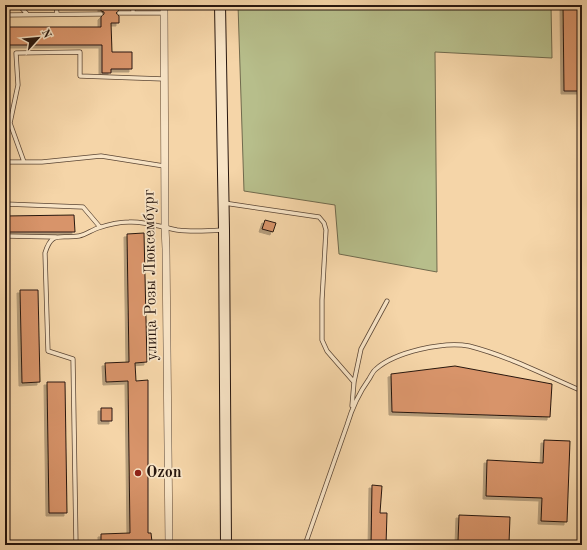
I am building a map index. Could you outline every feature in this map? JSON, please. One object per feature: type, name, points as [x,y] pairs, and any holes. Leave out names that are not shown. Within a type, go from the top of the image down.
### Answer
[{"type":"main road","points":[[220,5],[224,230],[226,545]]},
{"type":"street","name":"улица Розы Люксембург","points":[[164,9],[164,166],[169,545]]},
{"type":"lane","points":[[19,5],[27,14]]},
{"type":"lane","points":[[56,5],[56,14]]},
{"type":"lane","points":[[133,5],[133,13]]},
{"type":"lane","points":[[119,13],[133,13],[164,9]]},
{"type":"lane","points":[[5,15],[101,14]]},
{"type":"lane","points":[[24,162],[10,123],[18,84],[16,53],[80,52],[80,76],[165,79]]},
{"type":"lane","points":[[5,162],[42,162],[101,156],[164,166]]},
{"type":"lane","points":[[223,203],[319,217],[324,223],[326,238],[322,300],[322,340],[327,350],[354,382]]},
{"type":"lane","points":[[5,204],[82,207],[100,227]]},
{"type":"lane","points":[[5,236],[79,236],[100,227],[128,222],[144,222],[176,230],[224,230]]},
{"type":"lane","points":[[57,237],[51,240],[45,253],[48,351],[73,359],[76,545]]},
{"type":"lane","points":[[305,545],[347,425],[351,410],[354,382],[361,349],[388,301]]},
{"type":"lane","points":[[351,410],[360,392],[376,369],[393,359],[418,349],[442,346],[467,346],[492,353],[582,391]]},
{"type":"green space","points":[[238,5],[551,5],[552,58],[435,52],[437,272],[339,254],[335,205],[244,191]]},
{"type":"building","points":[[101,5],[119,5],[119,10],[116,13],[119,16],[119,23],[111,23],[112,52],[132,52],[132,69],[111,69],[111,73],[102,73],[102,45],[5,45],[5,27],[101,27],[101,17],[104,12],[101,11]]},
{"type":"building","points":[[563,5],[582,5],[582,91],[564,91]]},
{"type":"building","points":[[74,215],[75,232],[5,232],[5,216]]},
{"type":"building","points":[[265,220],[276,223],[273,232],[262,229]]},
{"type":"building","points":[[144,233],[147,362],[135,363],[136,381],[148,380],[148,533],[151,533],[152,542],[106,545],[106,543],[101,544],[101,534],[130,533],[128,381],[106,382],[105,363],[129,362],[127,234]]},
{"type":"building","points":[[20,290],[38,290],[40,382],[22,383]]},
{"type":"building","points":[[455,366],[552,384],[550,417],[392,412],[391,374]]},
{"type":"building","points":[[47,382],[65,382],[67,513],[49,513]]},
{"type":"building","points":[[101,408],[112,408],[112,421],[101,421]]},
{"type":"building","points":[[544,440],[570,441],[567,522],[541,521],[542,498],[486,496],[487,460],[543,463]]},
{"type":"building","points":[[372,485],[382,486],[380,513],[387,513],[386,545],[371,545]]},
{"type":"building","points":[[459,515],[510,517],[509,543],[458,541]]},
{"type":"place","name":"Ozon","points":[[138,473]]}]
